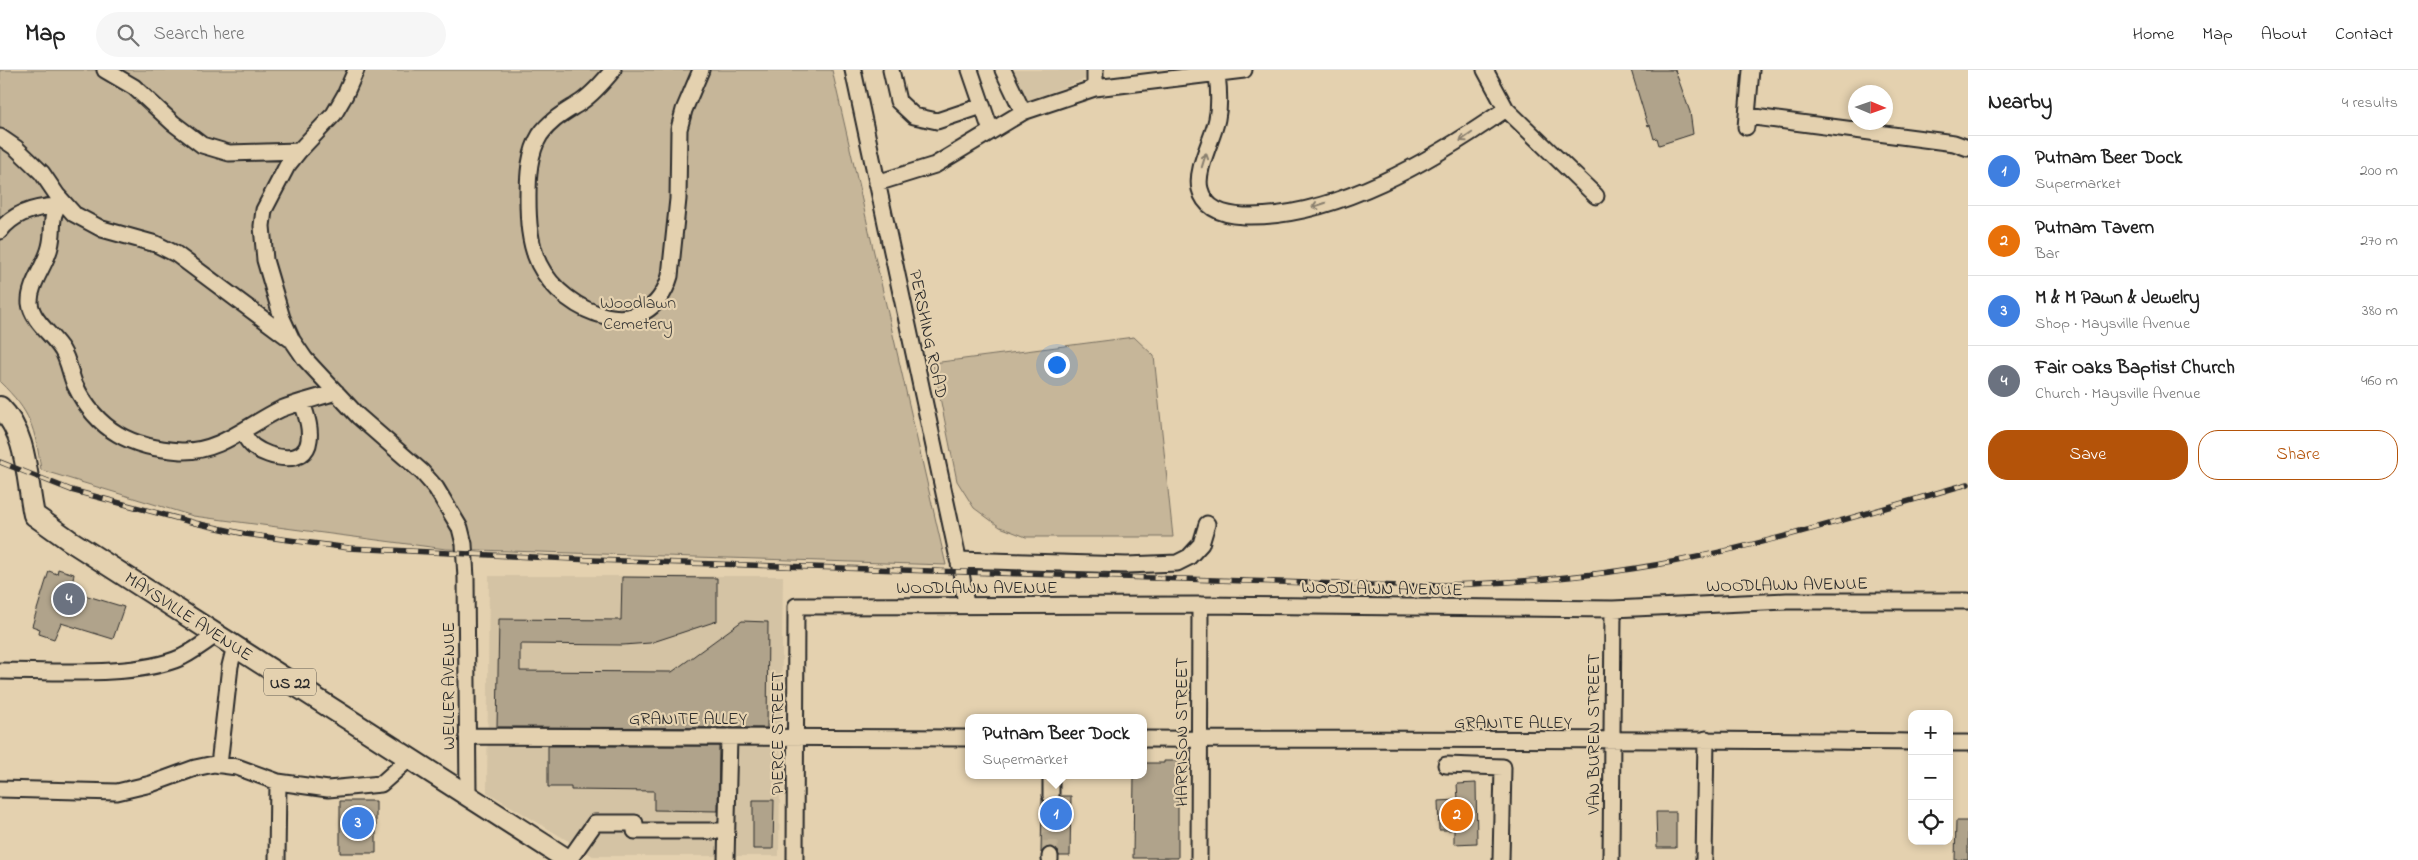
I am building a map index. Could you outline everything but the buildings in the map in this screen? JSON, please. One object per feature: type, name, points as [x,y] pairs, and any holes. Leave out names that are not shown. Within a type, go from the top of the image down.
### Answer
[{"type":"main road","name":"MAYSVILLE AVENUE","points":[[0,407],[10,416],[18,434],[24,454],[34,515],[409,759],[468,794],[569,860]]},
{"type":"street","points":[[105,70],[134,87],[173,123],[202,145],[229,153],[298,150]]},
{"type":"street","points":[[292,340],[272,291],[265,260],[262,226],[264,210],[298,150],[334,114],[356,70]]},
{"type":"street","points":[[613,70],[595,91],[562,113],[540,134],[530,162],[528,189],[530,232],[539,264],[557,288],[578,305],[603,316],[628,318],[648,312],[662,297],[668,286],[678,199],[680,129],[684,110],[702,70]]},
{"type":"street","name":"PERSHING ROAD","points":[[853,70],[966,605]]},
{"type":"street","points":[[891,70],[898,101],[914,116],[936,121],[982,106]]},
{"type":"street","points":[[970,70],[991,131]]},
{"type":"street","points":[[1003,70],[1023,112]]},
{"type":"street","points":[[1095,70],[1096,88]]},
{"type":"street","points":[[878,183],[935,165],[1023,112],[1096,88],[1244,70]]},
{"type":"street","points":[[1485,70],[1506,109],[1596,196]]},
{"type":"street","points":[[1751,70],[1747,122],[1954,143],[1968,148]]},
{"type":"street","points":[[1217,74],[1220,98],[1217,120],[1199,178],[1200,189],[1206,201],[1214,209],[1224,214],[1236,216],[1253,216],[1307,209],[1382,183],[1457,143],[1506,109]]},
{"type":"street","points":[[0,138],[16,148],[42,173],[60,204],[74,214],[95,226],[156,244],[176,254],[292,340]]},
{"type":"street","points":[[0,231],[5,224],[24,213],[60,204]]},
{"type":"street","points":[[60,204],[52,214],[50,249],[33,287],[30,306],[34,315],[63,351],[74,383],[95,416],[110,430],[125,440],[145,446],[183,451],[210,447],[242,432],[282,409],[336,392]]},
{"type":"street","name":"WELLER AVENUE","points":[[292,340],[305,359],[374,432],[422,472],[436,488],[460,528],[464,544],[466,578],[468,794]]},
{"type":"street","points":[[242,432],[253,447],[268,454],[284,458],[300,455],[304,453],[309,442],[309,424],[302,402]]},
{"type":"street","points":[[958,560],[1127,565],[1177,563],[1189,557],[1200,544],[1207,524]]},
{"type":"street","name":"WOODLAWN AVENUE","points":[[796,606],[1200,605],[1613,609],[1786,601],[1968,601]]},
{"type":"street","name":"HARRISON STREET","points":[[1199,860],[1200,605]]},
{"type":"street","name":"PIERCE STREET","points":[[795,860],[796,606]]},
{"type":"street","name":"VAN BUREN STREET","points":[[1611,860],[1613,609]]},
{"type":"street","points":[[0,671],[94,672],[139,667],[181,657],[217,634]]},
{"type":"street","points":[[219,765],[230,666],[236,646]]},
{"type":"street","name":"GRANITE ALLEY","points":[[467,736],[965,738]]},
{"type":"street","points":[[726,860],[729,737]]},
{"type":"street","name":"GRANITE ALLEY","points":[[1147,739],[1612,741],[1706,739],[1908,742]]},
{"type":"street","points":[[1704,860],[1706,739]]},
{"type":"street","points":[[1953,743],[1968,743]]},
{"type":"street","points":[[0,789],[117,792],[151,784],[195,768],[219,765],[237,767],[278,782],[328,789],[381,784],[409,759]]},
{"type":"street","points":[[1446,765],[1503,767],[1501,860]]},
{"type":"street","points":[[1051,779],[1051,796]]},
{"type":"street","points":[[276,860],[278,782]]},
{"type":"street","points":[[569,860],[595,823],[636,823],[635,831],[727,831]]},
{"type":"shaded area","points":[[995,70],[1088,70],[1086,79],[1010,107]]},
{"type":"shaded area","points":[[489,576],[783,576],[779,856],[593,856],[487,792]]},
{"type":"green space","name":"Woodlawn Cemetery","points":[[0,70],[832,70],[946,565],[446,549],[193,516],[41,470],[34,432],[30,422],[19,402],[0,382]]},
{"type":"green space","points":[[1134,337],[1154,356],[1173,537],[1026,537],[1000,527],[974,508],[957,481],[933,363]]},
{"type":"tunnel","points":[[1050,856],[1051,796]]},
{"type":"railway","points":[[0,462],[71,490],[195,523],[245,534],[349,548],[592,560],[1401,586],[1469,584],[1571,577],[1672,562],[1747,546],[1968,484]]},
{"type":"place","name":"Fair Oaks Baptist Church","points":[[69,599]]},
{"type":"place","name":"Putnam Beer Dock","points":[[1056,814]]},
{"type":"place","name":"Putnam Tavern","points":[[1457,815]]},
{"type":"place","name":"M & M Pawn & Jewelry","points":[[358,823]]}]
